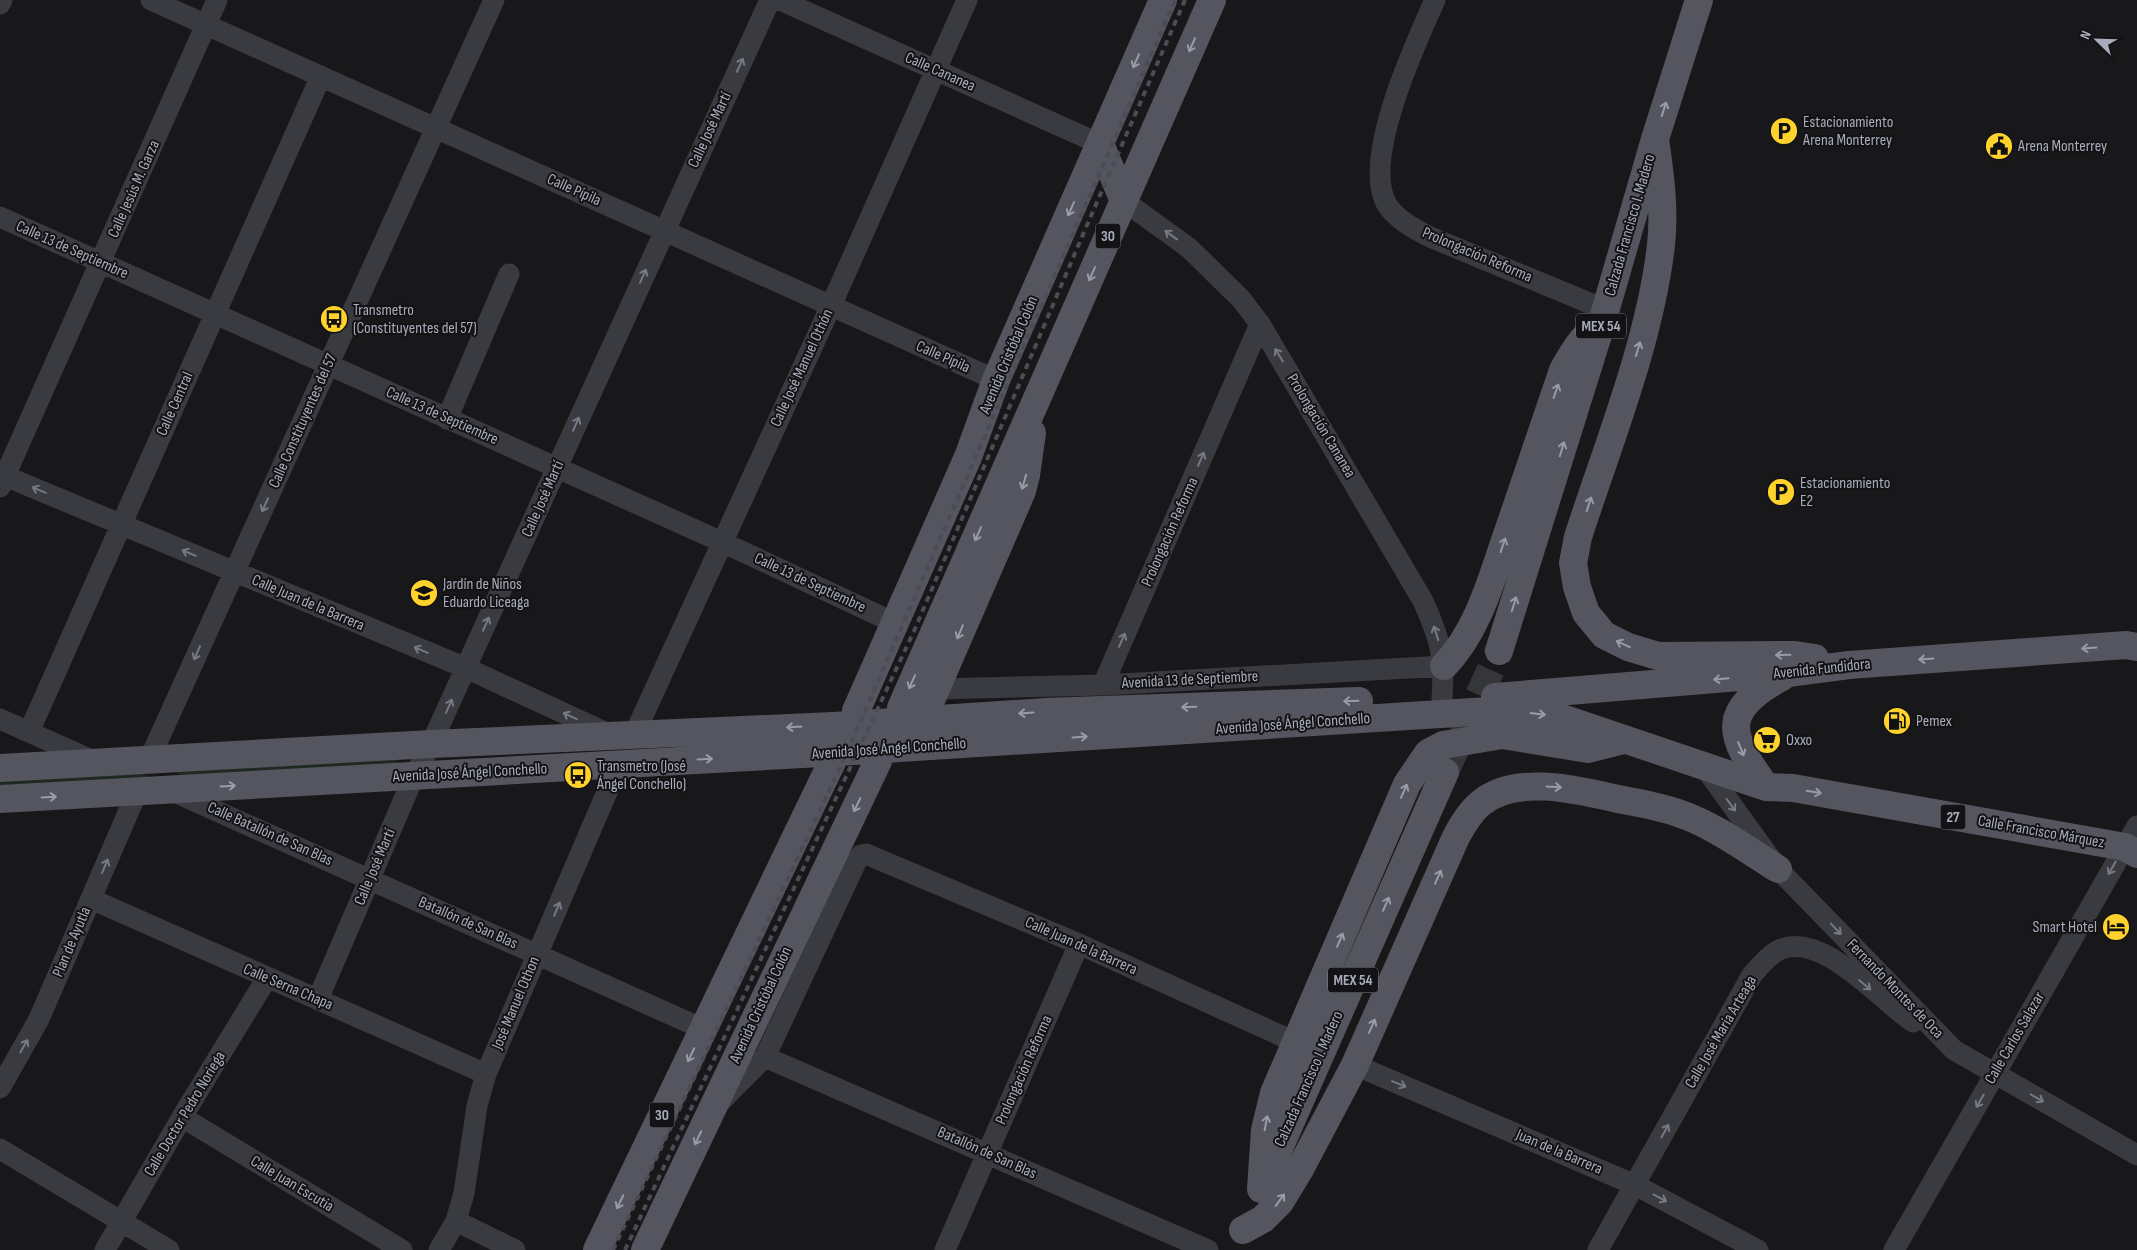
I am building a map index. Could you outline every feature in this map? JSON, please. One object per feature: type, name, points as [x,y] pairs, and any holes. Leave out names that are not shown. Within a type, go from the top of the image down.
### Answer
[{"type":"main road","name":"Avenida Cristóbal Colón","points":[[856,711],[968,457],[996,380],[1163,0]]},
{"type":"main road","name":"30","points":[[911,715],[1036,400],[1212,0]]},
{"type":"main road","name":"Calzada Francisco I. Madero","points":[[1499,651],[1604,316],[1655,139],[1699,0]]},
{"type":"main road","points":[[1655,139],[1660,174],[1661,244],[1643,333],[1578,537],[1573,563],[1577,587],[1586,613],[1604,635],[1628,646],[1658,656],[1795,655],[1849,665]]},
{"type":"main road","points":[[1100,144],[1124,201]]},
{"type":"main road","points":[[1444,666],[1458,652],[1466,639],[1489,586],[1563,370],[1573,351],[1604,316]]},
{"type":"main road","points":[[833,726],[965,434],[996,380]]},
{"type":"main road","points":[[911,715],[936,689],[1022,491],[1026,475],[1036,400]]},
{"type":"main road","name":"Avenida Fundidora","points":[[1508,696],[1788,674],[1849,665],[2126,645],[2137,647]]},
{"type":"main road","points":[[1766,786],[1742,751],[1736,723],[1742,705],[1749,697],[1761,688],[1788,674]]},
{"type":"main road","name":"Avenida José Ángel Conchello","points":[[0,768],[432,744],[833,726],[911,715],[1508,696]]},
{"type":"main road","name":"Avenida José Ángel Conchello","points":[[0,799],[619,764],[827,758],[1504,710],[1556,716],[1766,786]]},
{"type":"main road","points":[[1261,1189],[1265,1130],[1269,1109],[1295,1042],[1407,784],[1428,753],[1443,745],[1502,735],[1588,749],[1624,740]]},
{"type":"main road","name":"30","points":[[597,1250],[705,1027],[827,758]]},
{"type":"main road","points":[[149,760],[170,790]]},
{"type":"main road","name":"Avenida Cristóbal Colón","points":[[645,1250],[878,761]]},
{"type":"main road","name":"Calzada Francisco I. Madero","points":[[1239,1240],[1445,772]]},
{"type":"main road","name":"Calle Francisco Márquez","points":[[1766,786],[1793,788],[2133,842]]},
{"type":"main road","points":[[1239,1240],[1280,1202],[1355,1065],[1456,836],[1467,817],[1477,807],[1498,793],[1519,788],[1567,788],[1678,813],[1732,840],[1778,869]]},
{"type":"street","points":[[0,4],[2,0]]},
{"type":"street","name":"Calle Pípila","points":[[151,0],[664,230],[830,308],[996,380]]},
{"type":"street","name":"Calle Jesús M. Garza","points":[[2,479],[102,262],[218,0]]},
{"type":"street","name":"Calle Constituyentes del 57","points":[[149,760],[494,0]]},
{"type":"street","name":"Calle José Martí","points":[[318,999],[414,776],[432,744],[770,0]]},
{"type":"street","name":"Calle Cananea","points":[[780,0],[1100,144]]},
{"type":"street","name":"Calle José Manuel Othón","points":[[624,736],[722,542],[830,308],[967,0]]},
{"type":"street","name":"Prolongación Reforma","points":[[1430,2],[1392,109],[1381,148],[1379,184],[1388,205],[1405,223],[1430,237],[1604,316]]},
{"type":"street","name":"Calle Central","points":[[29,732],[321,76]]},
{"type":"street","name":"Prolongación Cananea","points":[[1124,201],[1189,248],[1240,299],[1260,324],[1423,601],[1435,630],[1444,666],[1442,698]]},
{"type":"street","name":"Calle 13 de Septiembre","points":[[0,217],[722,542],[882,617]]},
{"type":"street","points":[[447,419],[509,274]]},
{"type":"street","name":"Prolongación Reforma","points":[[1103,685],[1260,324]]},
{"type":"street","name":"Calle Juan de la Barrera","points":[[2,479],[120,524],[624,736]]},
{"type":"street","name":"Avenida 13 de Septiembre","points":[[936,689],[1103,685],[1444,666]]},
{"type":"street","points":[[0,719],[98,763]]},
{"type":"street","name":"José Manuel Othon","points":[[439,1250],[456,1221],[464,1193],[477,1106],[486,1074],[619,764]]},
{"type":"street","name":"Fernando Montes de Oca","points":[[1703,765],[1778,869],[1954,1050],[2137,1155]]},
{"type":"street","name":"Calle Batallón de San Blas","points":[[170,790],[370,879]]},
{"type":"street","name":"Plan de Ayutla","points":[[0,1088],[39,1019],[136,792]]},
{"type":"street","name":"Calle Carlos Salazar","points":[[1894,1250],[1995,1074],[2133,842]]},
{"type":"street","name":"Calle Juan de la Barrera","points":[[765,1057],[857,860],[861,855],[866,854],[1079,944],[1295,1042]]},
{"type":"street","name":"Batallón de San Blas","points":[[370,879],[705,1027]]},
{"type":"street","name":"Calle Serna Chapa","points":[[91,899],[486,1074]]},
{"type":"street","name":"Prolongación Reforma","points":[[945,1250],[1079,944]]},
{"type":"street","name":"Calle José María Arteaga","points":[[1598,1250],[1752,975],[1763,962],[1777,951],[1799,947],[1830,956],[1901,1014],[1954,1050]]},
{"type":"street","name":"Calle Doctor Pedro Noriega","points":[[105,1250],[266,978]]},
{"type":"street","points":[[711,1111],[765,1057]]},
{"type":"street","name":"Batallón de San Blas","points":[[765,1057],[1208,1250]]},
{"type":"street","name":"Juan de la Barrera","points":[[1355,1065],[1635,1185],[1758,1250]]},
{"type":"street","name":"Calle Juan Escutia","points":[[182,1117],[402,1250]]},
{"type":"street","points":[[0,1149],[169,1250]]},
{"type":"street","points":[[456,1221],[514,1250]]},
{"type":"shaded area","points":[[397,760],[397,765],[185,781],[172,767]]},
{"type":"shaded area","points":[[140,769],[153,783],[0,792],[0,777]]},
{"type":"tunnel","points":[[1445,772],[1499,651]]},
{"type":"railway","points":[[613,1250],[845,757],[1175,0]]},
{"type":"railway","points":[[625,1250],[914,631],[1185,0]]},
{"type":"place","name":"Estacionamiento Arena Monterrey","points":[[1784,131]]},
{"type":"place","name":"Arena Monterrey","points":[[1999,146]]},
{"type":"place","name":"Transmetro (Constituyentes del 57)","points":[[334,319]]},
{"type":"place","name":"Estacionamiento E2","points":[[1781,492]]},
{"type":"place","name":"Jardín de Niños Eduardo Liceaga","points":[[424,593]]},
{"type":"place","name":"Pemex","points":[[1897,721]]},
{"type":"place","name":"Oxxo","points":[[1767,740]]},
{"type":"place","name":"Transmetro (José Ángel Conchello)","points":[[578,775]]},
{"type":"place","name":"Smart Hotel","points":[[2116,927]]}]
